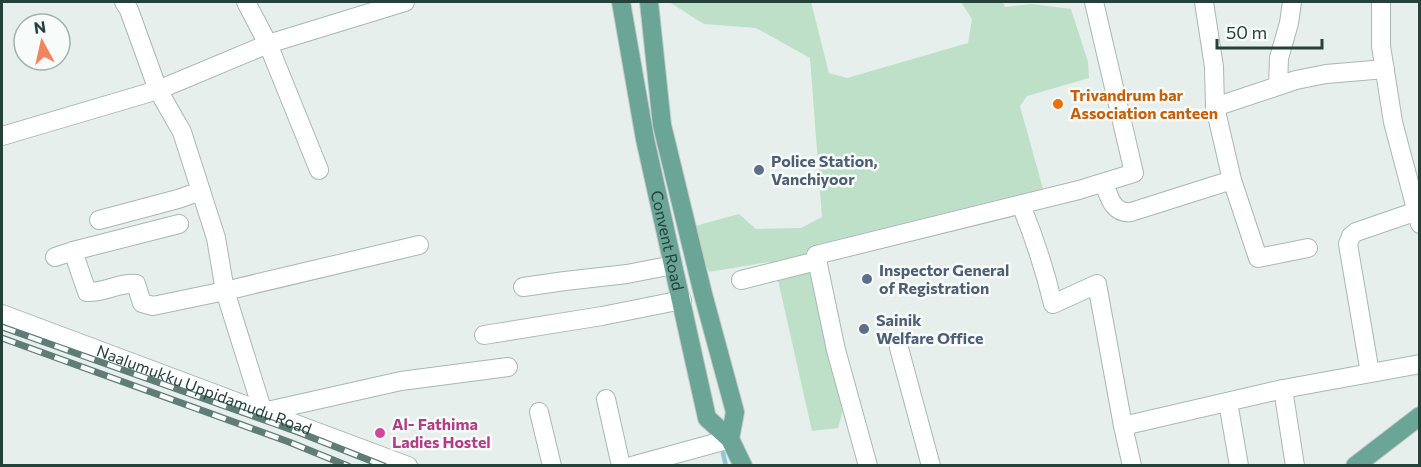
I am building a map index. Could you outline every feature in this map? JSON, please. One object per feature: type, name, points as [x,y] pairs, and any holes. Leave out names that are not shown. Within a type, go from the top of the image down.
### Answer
[{"type":"main road","name":"Convent Road","points":[[621,2],[645,139],[706,418],[743,465]]},
{"type":"main road","points":[[649,2],[662,125],[703,294],[735,412],[723,440]]},
{"type":"main road","points":[[1362,463],[1419,416]]},
{"type":"street","points":[[124,2],[158,90],[182,132],[216,238],[225,291],[263,412],[401,381],[508,367]]},
{"type":"street","points":[[246,2],[268,44],[319,170]]},
{"type":"street","points":[[2,136],[158,90],[268,44],[405,2]]},
{"type":"street","points":[[868,465],[836,350],[816,255],[1021,205],[1134,173],[1094,2]]},
{"type":"street","points":[[1204,2],[1214,67],[1215,107],[1232,180],[1258,258],[1308,248]]},
{"type":"street","points":[[1278,86],[1279,58],[1289,23],[1292,2]]},
{"type":"street","points":[[1370,373],[1348,244],[1351,236],[1356,232],[1419,215],[1393,122],[1382,46],[1381,2]]},
{"type":"street","points":[[1215,107],[1296,80],[1385,69]]},
{"type":"street","points":[[1104,183],[1112,203],[1120,212],[1125,213],[1232,180]]},
{"type":"street","points":[[99,220],[201,191]]},
{"type":"street","points":[[1021,205],[1047,277],[1053,304],[1097,284],[1132,465]]},
{"type":"street","points":[[179,224],[64,254],[87,292],[130,283],[136,284],[142,303],[153,306],[419,245]]},
{"type":"street","points":[[741,280],[817,261]]},
{"type":"street","points":[[523,287],[673,266]]},
{"type":"street","points":[[483,335],[602,316],[682,300]]},
{"type":"street","name":"Naalumukku Uppidamudu Road","points":[[2,314],[408,465]]},
{"type":"street","points":[[899,348],[931,465]]},
{"type":"street","points":[[1123,426],[1283,389],[1419,364]]},
{"type":"street","points":[[1283,389],[1295,465]]},
{"type":"street","points":[[606,399],[621,465]]},
{"type":"street","points":[[1227,402],[1239,465]]},
{"type":"street","points":[[539,412],[552,465]]},
{"type":"street","points":[[632,465],[723,440]]},
{"type":"green space","points":[[669,2],[811,2],[829,73],[847,78],[968,43],[972,19],[961,2],[1003,2],[1005,7],[1032,4],[1071,9],[1088,62],[1089,78],[1027,96],[1020,106],[1043,189],[818,244],[806,252],[844,407],[838,428],[812,431],[778,280],[769,262],[709,272],[698,248],[695,226],[739,214],[756,229],[801,228],[822,217],[810,58],[756,28],[704,24]]},
{"type":"waterway","points":[[723,453],[726,466]]},
{"type":"railway","points":[[2,327],[298,432],[384,466]]},
{"type":"railway","points":[[2,338],[289,442],[348,466]]},
{"type":"place","name":"Trivandrum bar Association canteen","points":[[1058,104]]},
{"type":"place","name":"Police Station, Vanchiyoor","points":[[759,170]]},
{"type":"place","name":"Inspector General of Registration","points":[[867,279]]},
{"type":"place","name":"Sainik Welfare Office","points":[[864,329]]},
{"type":"place","name":"Al- Fathima Ladies Hostel","points":[[380,433]]}]
